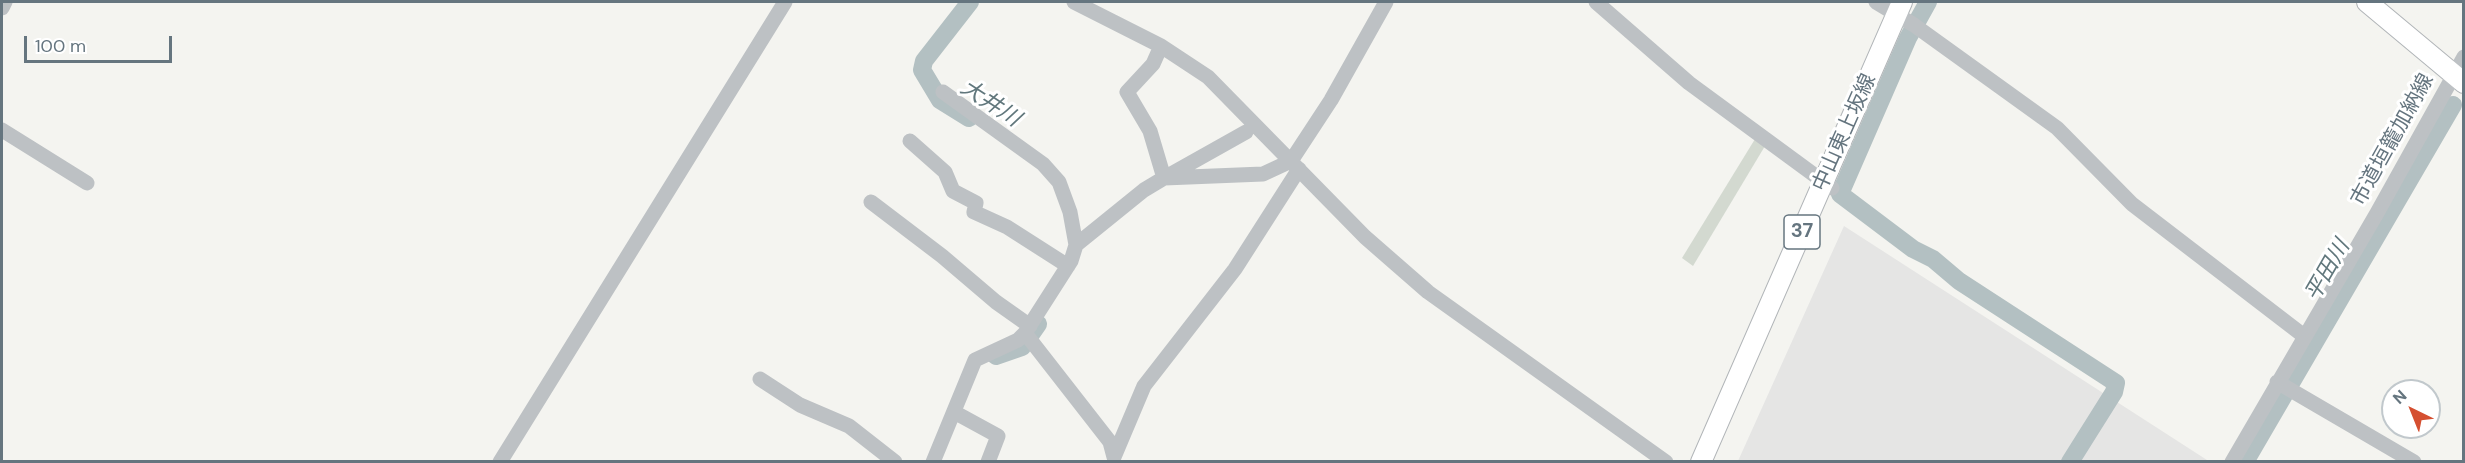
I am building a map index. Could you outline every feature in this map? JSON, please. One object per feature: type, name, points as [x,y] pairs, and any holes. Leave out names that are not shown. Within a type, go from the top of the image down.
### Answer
[{"type":"main road","name":"中山東上坂線","points":[[1701,462],[1913,2]]},
{"type":"main road","points":[[2367,2],[2459,79]]},
{"type":"main road","name":"中山東上坂線","points":[[1714,462],[1828,185]]},
{"type":"street","points":[[2,8],[5,2]]},
{"type":"street","points":[[500,462],[785,2]]},
{"type":"street","points":[[1074,2],[1161,46],[1208,77],[1365,237],[1428,292],[1666,462]]},
{"type":"street","points":[[1115,460],[1144,386],[1235,269],[1386,2]]},
{"type":"street","points":[[1596,2],[1689,83],[1828,185]]},
{"type":"street","points":[[1875,2],[1907,18],[2057,128],[2132,204],[2304,336]]},
{"type":"street","points":[[1161,46],[1153,64],[1127,92],[1150,131],[1164,178]]},
{"type":"street","name":"市道垣籠加納線","points":[[2232,462],[2304,336],[2459,79],[2463,57]]},
{"type":"street","points":[[943,92],[1043,164],[1059,182],[1070,212],[1076,245]]},
{"type":"street","points":[[2,130],[87,183]]},
{"type":"street","points":[[933,462],[975,360],[1028,334],[1068,266],[1076,245],[1144,190],[1246,132]]},
{"type":"street","points":[[910,141],[945,172],[953,191],[976,203],[974,212],[1007,227],[1068,266]]},
{"type":"street","points":[[1164,178],[1263,174],[1295,165]]},
{"type":"street","points":[[870,202],[942,256],[996,302],[1028,334],[1110,442],[1115,460]]},
{"type":"street","points":[[760,379],[800,405],[849,426],[895,462]]},
{"type":"street","points":[[2277,382],[2414,462]]},
{"type":"street","points":[[954,412],[998,436],[988,462]]},
{"type":"shaded area","points":[[1755,139],[1765,146],[1693,266],[1682,258]]},
{"type":"shaded area","points":[[1844,226],[2207,460],[1738,461]]},
{"type":"waterway","name":"大井川","points":[[969,118],[940,100],[922,70],[924,61],[970,2]]},
{"type":"waterway","points":[[1928,2],[1908,38],[1840,194],[1913,249],[1933,259],[1959,281],[2116,383],[2114,392],[2070,462]]},
{"type":"waterway","name":"平田川","points":[[2245,462],[2453,105]]},
{"type":"waterway","name":"大井川","points":[[996,356],[1022,347],[1038,324]]}]
